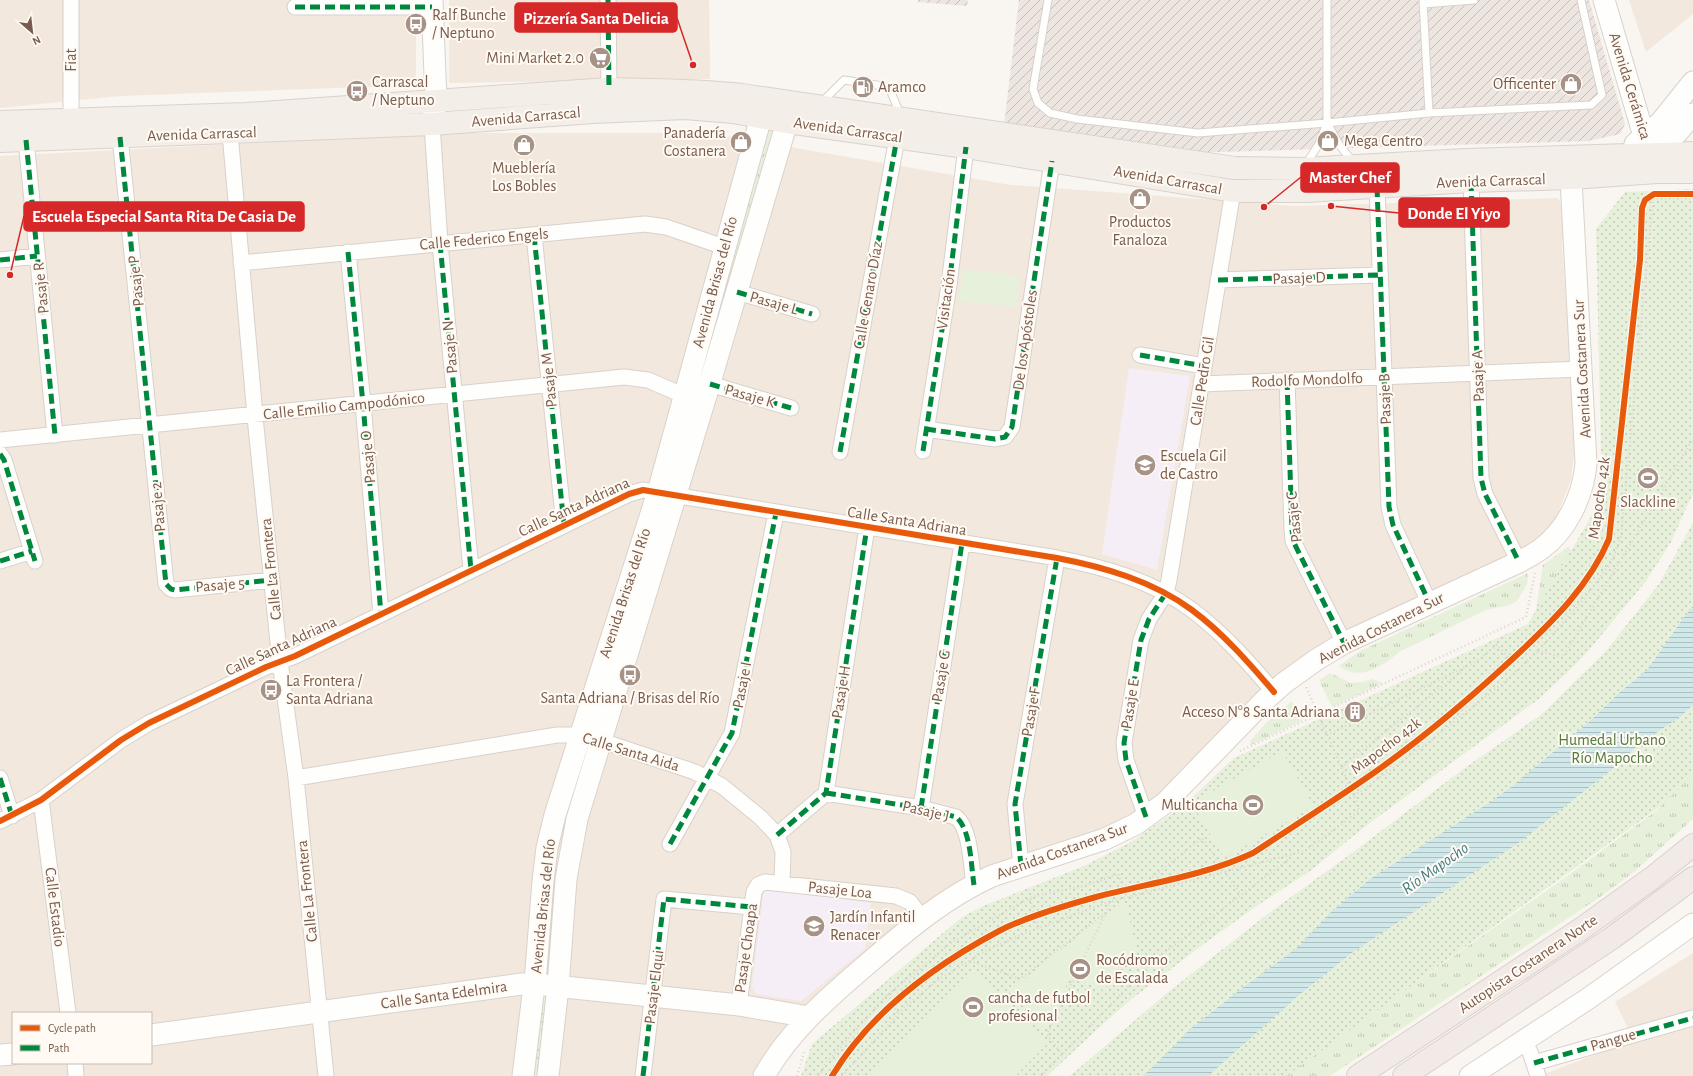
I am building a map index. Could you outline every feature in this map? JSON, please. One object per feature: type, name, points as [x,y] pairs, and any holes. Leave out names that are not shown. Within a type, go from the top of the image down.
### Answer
[{"type":"highway","name":"Autopista Costanera Norte","points":[[1358,1076],[1596,919],[1652,878],[1693,845]]},
{"type":"highway","name":"Autopista Costanera Norte","points":[[1404,1076],[1612,938],[1693,878]]},
{"type":"main road","name":"Avenida Carrascal","points":[[0,122],[72,121],[246,114],[609,89],[704,91],[818,106],[966,147],[1233,191],[1307,191],[1471,181],[1651,154],[1693,172]]},
{"type":"main road","points":[[593,112],[604,103],[609,89]]},
{"type":"main road","name":"Avenida Carrascal","points":[[0,141],[120,138],[432,124],[593,112],[703,109],[787,122],[899,128],[1235,168],[1302,169],[1466,160],[1570,167],[1617,155],[1693,153]]},
{"type":"street","name":"Fiat","points":[[71,0],[72,121]]},
{"type":"street","points":[[608,0],[609,89]]},
{"type":"street","name":"Avenida Cerámica","points":[[1604,0],[1651,154]]},
{"type":"street","points":[[296,7],[432,4],[436,100],[432,124]]},
{"type":"street","points":[[1651,154],[1660,123],[1693,82]]},
{"type":"street","points":[[1651,154],[1677,133],[1693,114]]},
{"type":"street","name":"Avenida Brisas del Río","points":[[548,1076],[558,987],[566,879],[577,819],[602,741],[667,494],[685,396],[760,117]]},
{"type":"street","name":"Avenida Brisas del Río","points":[[524,1076],[535,984],[543,881],[547,848],[555,815],[580,735],[667,494],[710,384],[787,122]]},
{"type":"street","name":"Pasaje N","points":[[432,124],[440,243],[471,570]]},
{"type":"street","name":"Calle Genaro Díaz","points":[[840,452],[899,128]]},
{"type":"street","name":"Calle La Frontera","points":[[230,133],[255,415],[280,662],[296,778],[326,1076]]},
{"type":"street","name":"Pasaje P","points":[[120,138],[150,425]]},
{"type":"street","name":"Pasaje R","points":[[26,140],[55,435]]},
{"type":"street","name":"Visitación","points":[[923,451],[949,284],[966,147]]},
{"type":"street","name":"De los Apóstoles","points":[[926,428],[995,439],[1005,437],[1012,427],[1052,161]]},
{"type":"street","name":"Avenida Costanera Sur","points":[[764,1076],[783,1048],[809,1017],[840,988],[922,918],[974,885],[1021,866],[1105,839],[1126,830],[1166,803],[1274,692],[1316,660],[1344,643],[1429,602],[1528,565],[1540,550],[1560,531],[1574,509],[1582,487],[1585,476],[1586,449],[1570,167]]},
{"type":"street","name":"Pasaje A","points":[[1471,181],[1482,484],[1485,494],[1528,565]]},
{"type":"street","name":"Pasaje B","points":[[1377,187],[1390,513],[1393,525],[1429,602]]},
{"type":"street","name":"Calle Pedro Gil","points":[[1166,593],[1233,191]]},
{"type":"street","name":"Calle Federico Engels","points":[[241,263],[652,224],[666,226],[724,247]]},
{"type":"street","name":"Pasaje M","points":[[534,235],[564,525]]},
{"type":"street","name":"Pasaje O","points":[[348,252],[381,614]]},
{"type":"street","points":[[0,260],[37,256]]},
{"type":"street","name":"Pasaje D","points":[[1218,280],[1380,276]]},
{"type":"street","name":"Pasaje L","points":[[736,292],[812,314]]},
{"type":"street","points":[[1140,355],[1204,366]]},
{"type":"street","name":"Rodolfo Mondolfo","points":[[1201,384],[1581,369]]},
{"type":"street","name":"Calle Emilio Campodónico","points":[[0,440],[632,377],[648,380],[685,396]]},
{"type":"street","name":"Pasaje C","points":[[1287,380],[1293,541],[1344,643]]},
{"type":"street","name":"Pasaje K","points":[[710,384],[791,408]]},
{"type":"street","name":"Pasaje 2","points":[[150,425],[165,580],[168,587]]},
{"type":"street","points":[[0,454],[4,460],[34,556],[0,561]]},
{"type":"street","name":"Calle Santa Adriana","points":[[6,818],[41,800],[135,731],[168,714],[381,614],[636,491],[643,490],[1057,558],[1120,574],[1166,593],[1192,610],[1218,632],[1274,692]]},
{"type":"street","name":"Pasaje I","points":[[670,844],[728,740],[734,726],[776,513]]},
{"type":"street","name":"Pasaje H","points":[[826,793],[867,528]]},
{"type":"street","name":"Pasaje G","points":[[921,808],[962,543]]},
{"type":"street","name":"Pasaje F","points":[[1021,866],[1015,804],[1057,558]]},
{"type":"street","name":"Pasaje 5","points":[[168,587],[175,590],[272,580]]},
{"type":"street","name":"Pasaje E","points":[[1146,817],[1126,760],[1124,743],[1141,640],[1149,619],[1166,593]]},
{"type":"street","name":"Calle Santa Aida","points":[[296,778],[557,735],[580,735],[695,772],[722,786],[761,818],[777,835],[783,852],[782,883]]},
{"type":"street","points":[[0,778],[6,818]]},
{"type":"street","points":[[777,835],[826,793]]},
{"type":"street","name":"Pasaje J","points":[[826,793],[921,808],[951,815],[960,820],[966,830],[974,885]]},
{"type":"street","name":"Calle Estadio","points":[[41,800],[68,1012]]},
{"type":"street","name":"Pasaje Loa","points":[[754,892],[761,883],[782,883],[896,896],[910,902],[922,918]]},
{"type":"street","name":"Pasaje Choapa","points":[[739,1005],[754,892]]},
{"type":"street","name":"Pasaje Elqui","points":[[643,1076],[664,899],[752,907]]},
{"type":"street","points":[[1470,1076],[1588,998],[1693,924]]},
{"type":"street","name":"Calle Santa Edelmira","points":[[152,1035],[514,985],[535,984],[739,1005],[809,1017]]},
{"type":"street","name":"Pangue","points":[[1536,1069],[1693,1018]]},
{"type":"street","points":[[1523,1041],[1536,1069]]},
{"type":"street","points":[[0,1055],[12,1054]]},
{"type":"street","points":[[75,1064],[76,1076]]},
{"type":"lane","points":[[1048,0],[1033,89],[1038,103],[1050,113],[1078,119],[1198,133],[1429,113],[1590,105],[1602,95],[1581,0]]},
{"type":"lane","points":[[1302,169],[1319,144],[1327,123],[1327,0]]},
{"type":"lane","points":[[1429,113],[1423,2],[1474,0]]},
{"type":"lane","points":[[818,106],[844,80],[889,87],[899,128]]},
{"type":"lane","points":[[1327,123],[1340,146],[1358,167]]},
{"type":"path","points":[[1645,200],[1654,196],[1693,194]]},
{"type":"path","points":[[1654,196],[1693,198]]},
{"type":"path","points":[[1538,651],[1563,657],[1693,439]]},
{"type":"path","points":[[1237,753],[1526,617],[1528,565]]},
{"type":"path","points":[[1327,735],[1478,661],[1497,645],[1511,660]]},
{"type":"path","points":[[1505,666],[1517,655]]},
{"type":"path","points":[[1341,767],[1468,666]]},
{"type":"path","points":[[842,1076],[898,1014],[938,980],[987,950],[1038,928],[1109,902],[1305,851],[1359,811],[1351,788],[1304,684]]},
{"type":"path","points":[[1128,890],[1202,838],[1223,865],[1225,872],[1241,895]]},
{"type":"path","points":[[1041,1076],[1152,962],[1295,854]]},
{"type":"path","points":[[1128,890],[1223,865]]},
{"type":"path","points":[[819,1076],[827,1062],[888,994],[951,942],[1039,895],[1083,886],[1119,874],[1128,890]]},
{"type":"path","points":[[1030,899],[1038,928]]},
{"type":"path","points":[[1062,1055],[1047,1034],[1106,912],[1109,902]]},
{"type":"path","points":[[969,961],[1020,979],[1106,912]]},
{"type":"path","points":[[1028,920],[1042,915]]},
{"type":"path","points":[[888,994],[898,1014]]},
{"type":"path","points":[[797,1076],[805,1046],[799,1051]]},
{"type":"shaded area","points":[[0,0],[416,0],[416,85],[120,96],[0,108]]},
{"type":"shaded area","points":[[449,0],[709,0],[710,79],[449,83]]},
{"type":"shaded area","points":[[918,0],[968,0],[967,6],[918,2]]},
{"type":"shaded area","points":[[1019,0],[1589,0],[1625,124],[1620,134],[1588,141],[1184,153],[1004,125]]},
{"type":"shaded area","points":[[1629,0],[1693,0],[1693,14],[1646,52]]},
{"type":"shaded area","points":[[449,133],[708,133],[1011,185],[1294,206],[1558,198],[1567,215],[1562,244],[1576,436],[1571,480],[1554,524],[1527,549],[1266,686],[1151,801],[1134,816],[918,913],[839,974],[817,995],[756,1076],[0,1076],[0,156]]},
{"type":"shaded area","name":"Escuela Gil de Castro","points":[[1129,368],[1190,376],[1157,570],[1102,554]]},
{"type":"shaded area","name":"Jardín Infantil Renacer","points":[[764,888],[871,903],[865,949],[801,1001],[756,994],[752,986]]},
{"type":"shaded area","points":[[1693,953],[1693,1076],[1539,1076],[1634,1040],[1615,1002]]},
{"type":"green space","points":[[766,129],[774,129],[674,481],[711,323]]},
{"type":"green space","points":[[1693,189],[1693,493],[1671,542],[1646,581],[1574,666],[1540,698],[1367,825],[1310,871],[1258,905],[1133,998],[1047,1076],[801,1076],[812,1044],[962,917],[983,906],[1084,866],[1131,842],[1184,805],[1234,758],[1528,624],[1602,498],[1596,229],[1625,192]]},
{"type":"green space","points":[[963,269],[1020,276],[1016,307],[959,301]]},
{"type":"green space","name":"Humedal Urbano Río Mapocho","points":[[1693,523],[1693,774],[1662,805],[1286,1076],[1070,1076],[1167,993],[1269,913],[1352,853],[1462,770],[1542,714],[1606,651],[1659,584]]},
{"type":"green space","points":[[1568,547],[1576,553],[1534,622],[1543,565]]},
{"type":"green space","points":[[1528,573],[1527,584],[1517,601],[1510,605],[1486,610],[1399,652],[1385,663],[1370,671],[1355,673],[1347,671],[1339,666],[1360,651]]},
{"type":"green space","points":[[1330,673],[1351,683],[1363,682],[1372,679],[1383,683],[1332,707],[1319,680]]},
{"type":"green space","points":[[1292,701],[1301,721],[1251,745],[1250,741],[1267,722]]},
{"type":"green space","name":"Multicancha","points":[[1282,751],[1314,806],[1224,858],[1192,803]]},
{"type":"green space","points":[[1693,772],[1693,819],[1635,871],[1600,897],[1330,1076],[1283,1076],[1566,877],[1657,810]]},
{"type":"green space","name":"Rocódromo de Escalada","points":[[1126,904],[1137,951],[1103,990],[1071,976],[1045,1030],[1009,991],[1117,906]]},
{"type":"green space","name":"cancha de futbol profesional","points":[[972,971],[1047,1044],[1016,1076],[870,1076]]},
{"type":"green space","points":[[547,993],[540,1076],[530,1076],[539,996]]},
{"type":"water","name":"Río Mapocho","points":[[1693,606],[1693,705],[1681,716],[1637,746],[1615,767],[1517,844],[1353,952],[1299,995],[1208,1076],[1143,1076],[1190,1029],[1298,947],[1330,913],[1370,879],[1492,801],[1515,784],[1589,722],[1620,692],[1647,670]]},
{"type":"marked path","points":[[608,0],[609,89]]},
{"type":"marked path","points":[[295,7],[432,7]]},
{"type":"marked path","points":[[120,137],[166,584],[171,589],[175,590],[272,580]]},
{"type":"marked path","points":[[840,452],[897,138]]},
{"type":"marked path","points":[[26,140],[55,435]]},
{"type":"marked path","points":[[923,451],[949,285],[966,147]]},
{"type":"marked path","points":[[926,429],[995,439],[1005,437],[1012,427],[1052,161]]},
{"type":"marked path","points":[[1471,181],[1481,478],[1485,494],[1519,562]]},
{"type":"marked path","points":[[1377,187],[1389,507],[1393,525],[1429,602]]},
{"type":"marked path","points":[[534,235],[564,525]]},
{"type":"marked path","points":[[440,243],[471,570]]},
{"type":"marked path","points":[[348,252],[381,614]]},
{"type":"marked path","points":[[0,260],[37,256]]},
{"type":"marked path","points":[[1218,280],[1380,275]]},
{"type":"marked path","points":[[737,292],[812,314]]},
{"type":"marked path","points":[[1140,355],[1204,366]]},
{"type":"marked path","points":[[1287,380],[1293,541],[1344,643]]},
{"type":"marked path","points":[[710,384],[791,408]]},
{"type":"marked path","points":[[0,454],[4,460],[35,561]]},
{"type":"marked path","points":[[670,844],[732,733],[776,513]]},
{"type":"marked path","points":[[777,835],[826,793],[867,527]]},
{"type":"marked path","points":[[921,808],[962,543]]},
{"type":"marked path","points":[[0,561],[32,551]]},
{"type":"marked path","points":[[1021,866],[1015,804],[1057,558]]},
{"type":"marked path","points":[[1146,817],[1126,760],[1124,743],[1141,640],[1149,619],[1166,593]]},
{"type":"marked path","points":[[0,778],[12,816]]},
{"type":"marked path","points":[[826,793],[921,808],[956,817],[965,830],[970,848],[974,885]]},
{"type":"marked path","points":[[643,1076],[664,899],[752,907]]},
{"type":"marked path","points":[[1534,1063],[1693,1018]]},
{"type":"cycle path","name":"Mapocho 42k","points":[[832,1076],[847,1053],[885,1011],[928,975],[975,944],[999,931],[1034,916],[1060,908],[1096,897],[1215,868],[1253,853],[1330,803],[1413,744],[1485,684],[1559,614],[1582,586],[1609,539],[1640,260],[1642,208],[1645,200],[1654,194],[1693,194]]},
{"type":"cycle path","points":[[0,821],[41,800],[121,740],[149,723],[266,667],[295,656],[629,494],[643,490],[1057,558],[1128,576],[1161,591],[1192,610],[1225,638],[1274,692]]},
{"type":"place","name":"Ralf Bunche / Neptuno","points":[[416,24]]},
{"type":"place","name":"Mini Market 2.0","points":[[600,58]]},
{"type":"place","name":"Pizzería Santa Delicia","points":[[693,65]]},
{"type":"place","name":"Officenter","points":[[1571,84]]},
{"type":"place","name":"Aramco","points":[[863,87]]},
{"type":"place","name":"Carrascal / Neptuno","points":[[357,91]]},
{"type":"place","name":"Mega Centro","points":[[1328,141]]},
{"type":"place","name":"Panadería Costanera","points":[[741,142]]},
{"type":"place","name":"Mueblería Los Bobles","points":[[524,145]]},
{"type":"place","name":"Productos Fanaloza","points":[[1140,199]]},
{"type":"place","name":"Donde El Yiyo","points":[[1331,206]]},
{"type":"place","name":"Master Chef","points":[[1264,207]]},
{"type":"place","name":"Escuela Especial Santa Rita De Casia De","points":[[10,275]]},
{"type":"place","name":"Escuela Gil de Castro","points":[[1145,465]]},
{"type":"place","name":"Slackline","points":[[1648,478]]},
{"type":"place","name":"Santa Adriana / Brisas del Río","points":[[630,675]]},
{"type":"place","name":"La Frontera / Santa Adriana","points":[[271,690]]},
{"type":"place","name":"Acceso N°8 Santa Adriana","points":[[1355,712]]},
{"type":"place","name":"Multicancha","points":[[1253,805]]},
{"type":"place","name":"Jardín Infantil Renacer","points":[[814,926]]},
{"type":"place","name":"Rocódromo de Escalada","points":[[1080,969]]},
{"type":"place","name":"cancha de futbol profesional","points":[[973,1007]]}]
